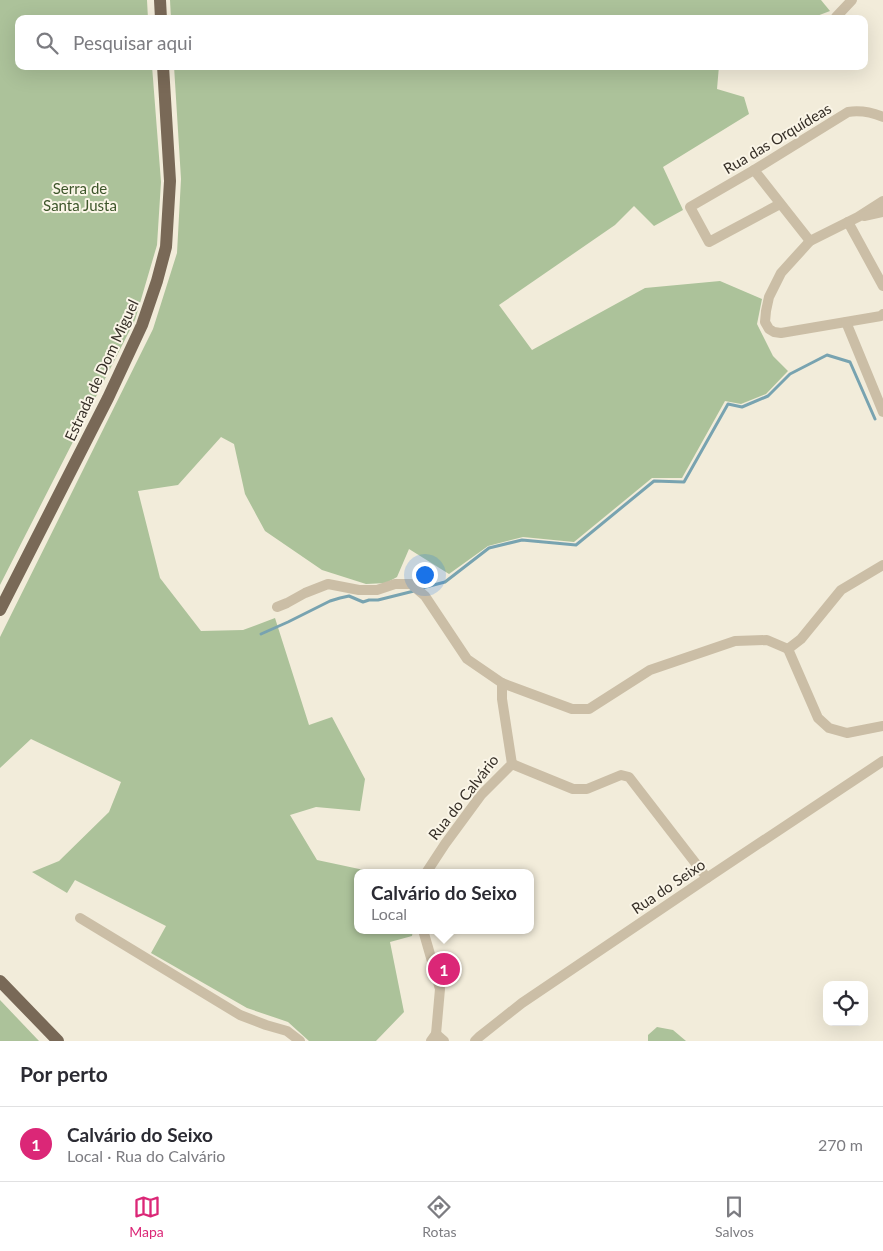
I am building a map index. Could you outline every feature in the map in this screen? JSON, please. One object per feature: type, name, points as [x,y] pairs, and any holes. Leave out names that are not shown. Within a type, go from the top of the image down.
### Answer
[{"type":"main road","points":[[160,0],[161,15]]},
{"type":"main road","name":"Estrada de Dom Miguel","points":[[0,610],[108,398],[142,325],[157,281],[166,247],[170,181],[164,70]]},
{"type":"main road","points":[[0,981],[58,1041]]},
{"type":"street","points":[[838,15],[852,0]]},
{"type":"street","name":"Rua das Orquídeas","points":[[780,204],[709,242],[690,206],[754,170],[848,112],[865,111],[883,117]]},
{"type":"street","points":[[754,170],[810,241]]},
{"type":"street","points":[[883,201],[853,220],[810,241],[780,274],[769,297],[765,322],[768,329],[781,334],[881,316],[883,314]]},
{"type":"street","points":[[853,220],[883,212]]},
{"type":"street","points":[[853,220],[883,286]]},
{"type":"street","points":[[846,322],[883,412]]},
{"type":"street","points":[[788,649],[801,639],[841,590],[883,565]]},
{"type":"street","points":[[277,607],[305,592],[328,584],[358,590],[377,590],[394,584],[411,584],[425,596],[467,659],[502,683],[572,709],[589,709],[650,670],[735,641],[767,640],[788,649],[818,718],[830,728],[847,732],[883,726]]},
{"type":"street","name":"Rua do Calvário","points":[[429,869],[481,795],[512,764],[502,699],[502,683]]},
{"type":"street","name":"Rua do Seixo","points":[[475,1041],[522,1003],[883,761]]},
{"type":"street","points":[[512,764],[573,789],[586,789],[621,775],[629,776],[707,878]]},
{"type":"street","points":[[80,918],[240,1015],[287,1031],[300,1041]]},
{"type":"street","points":[[424,934],[440,990],[437,1039]]},
{"type":"green space","name":"Serra de Santa Justa","points":[[0,0],[147,0],[148,15],[15,15],[15,70],[152,70],[161,182],[157,245],[135,320],[0,585]]},
{"type":"green space","points":[[170,0],[821,0],[830,11],[820,15],[171,15]]},
{"type":"green space","points":[[174,70],[719,70],[717,89],[744,97],[749,114],[663,167],[683,210],[654,226],[634,206],[615,225],[499,305],[532,350],[645,288],[720,281],[762,299],[757,324],[773,356],[788,371],[766,394],[741,404],[725,401],[682,478],[652,478],[574,542],[523,537],[488,546],[449,574],[409,549],[397,577],[386,583],[366,584],[322,570],[265,531],[245,494],[234,444],[221,437],[178,485],[138,491],[160,578],[201,631],[243,630],[275,618],[309,725],[332,717],[365,779],[360,811],[316,807],[290,815],[317,860],[359,869],[354,869],[354,934],[412,934],[412,936],[390,942],[404,1012],[376,1041],[309,1041],[288,1022],[247,1008],[151,953],[166,926],[75,880],[67,893],[32,872],[59,861],[109,812],[121,782],[31,739],[0,768],[0,637],[153,329],[177,253],[181,179]]},
{"type":"green space","points":[[0,1000],[39,1041],[0,1041]]},
{"type":"green space","points":[[657,1027],[673,1030],[686,1041],[648,1041],[648,1035]]},
{"type":"waterway","points":[[422,588],[445,582],[489,548],[522,540],[576,545],[654,481],[684,482],[728,404],[742,407],[768,396],[790,374],[827,355],[850,362],[875,419]]},
{"type":"waterway","points":[[261,634],[340,598],[349,596],[363,602],[414,591]]},
{"type":"place","name":"Calvário do Seixo","points":[[444,969]]}]
